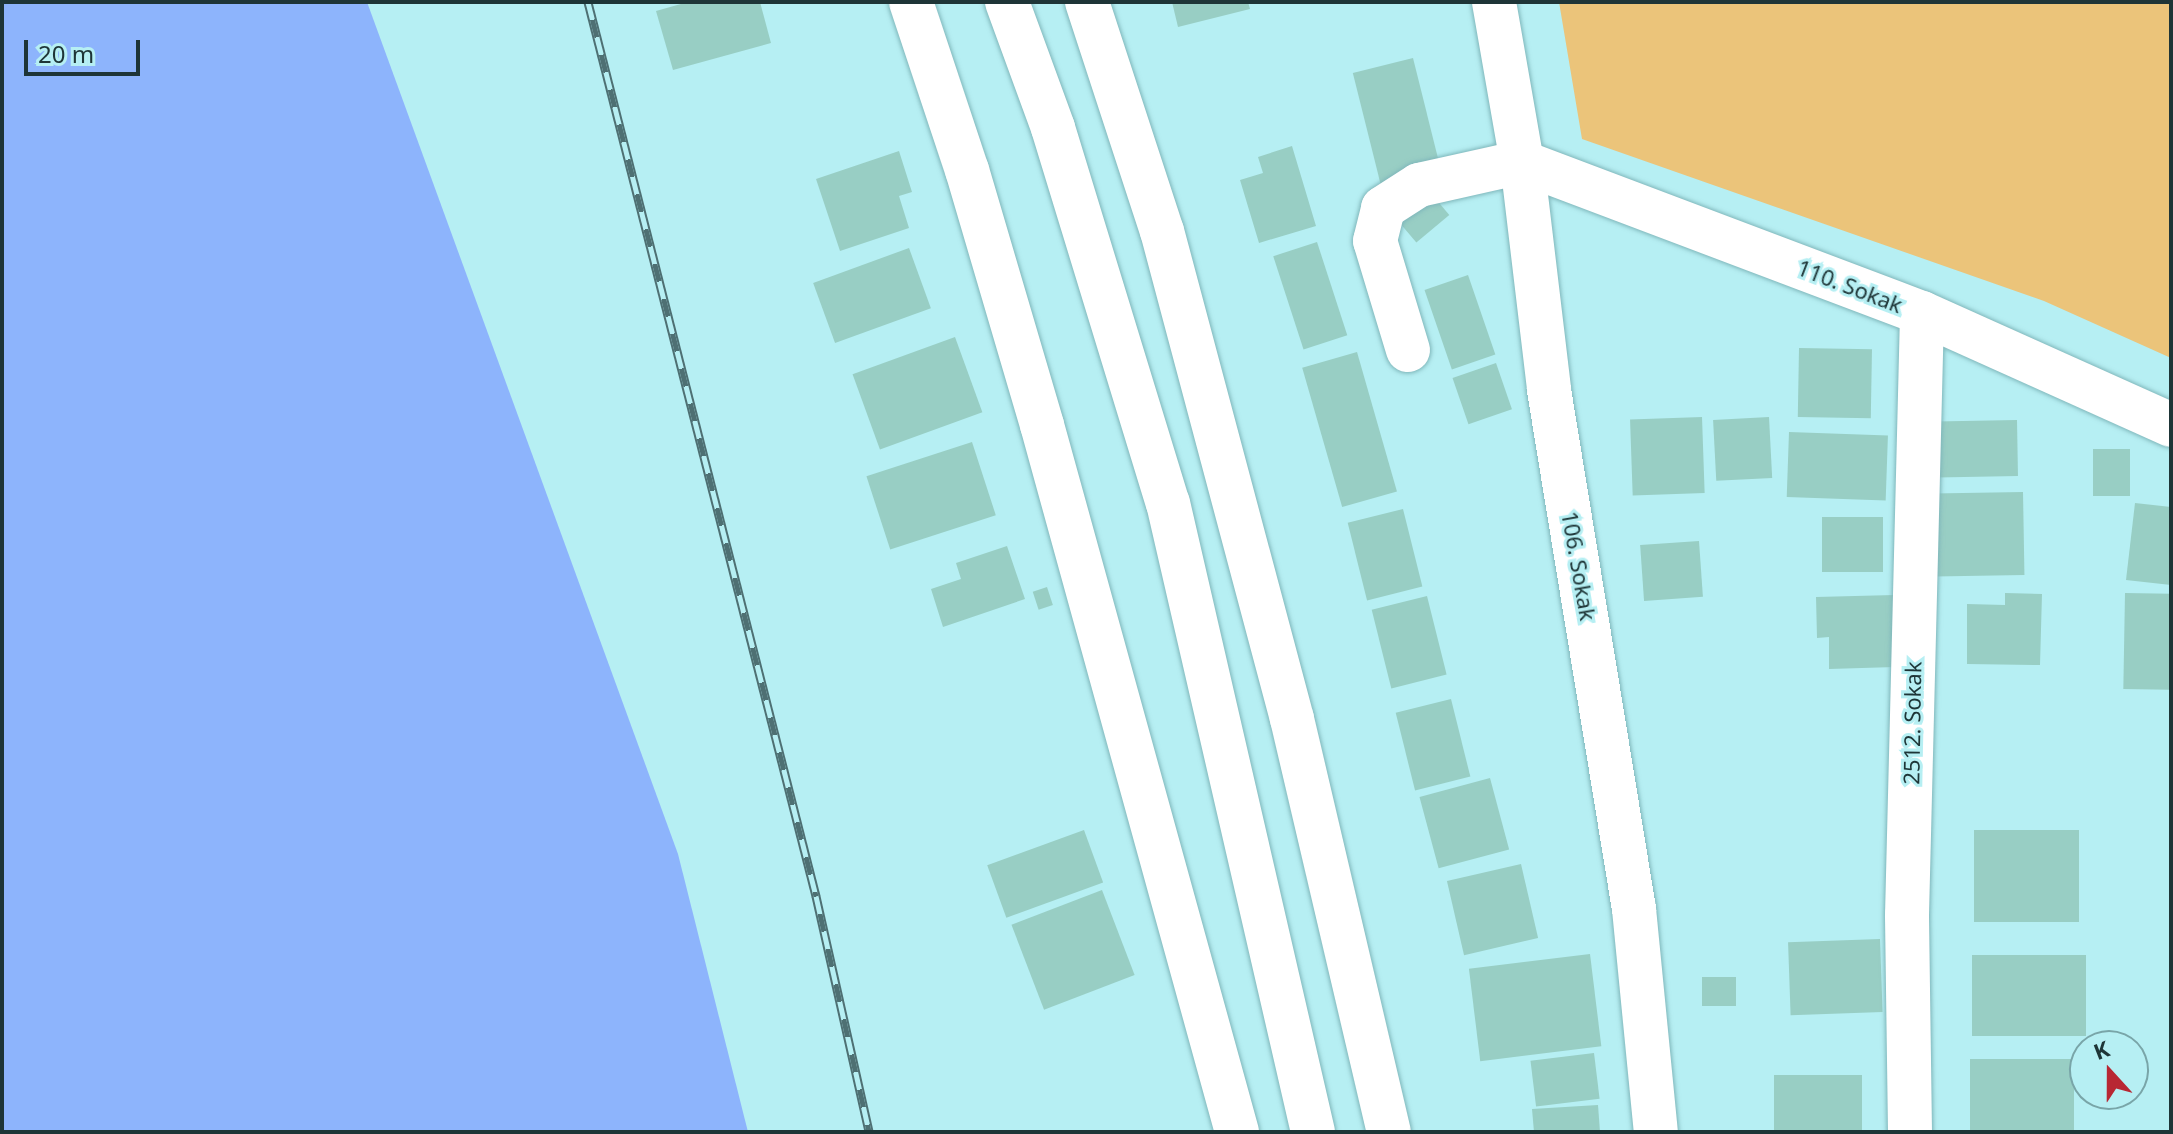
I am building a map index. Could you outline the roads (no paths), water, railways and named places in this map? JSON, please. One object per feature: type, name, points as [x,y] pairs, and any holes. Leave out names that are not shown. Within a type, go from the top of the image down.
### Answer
[{"type":"main road","points":[[911,2],[967,170],[1042,425],[1237,1132]]},
{"type":"main road","points":[[1007,2],[1053,128],[1168,503],[1313,1132]]},
{"type":"main road","points":[[1087,2],[1166,246],[1292,719],[1389,1132]]},
{"type":"main road","name":"106. Sokak","points":[[1494,2],[1522,162],[1549,390],[1634,909],[1656,1132]]},
{"type":"main road","points":[[1408,350],[1375,241],[1383,208],[1419,185],[1522,162]]},
{"type":"main road","name":"110. Sokak","points":[[1522,162],[1922,313],[2171,425]]},
{"type":"main road","name":"2512. Sokak","points":[[1910,1132],[1907,915],[1922,313]]},
{"type":"water","points":[[2,2],[367,2],[678,854],[748,1132],[2,1132]]},
{"type":"railway","points":[[588,2],[816,896],[869,1132]]}]
